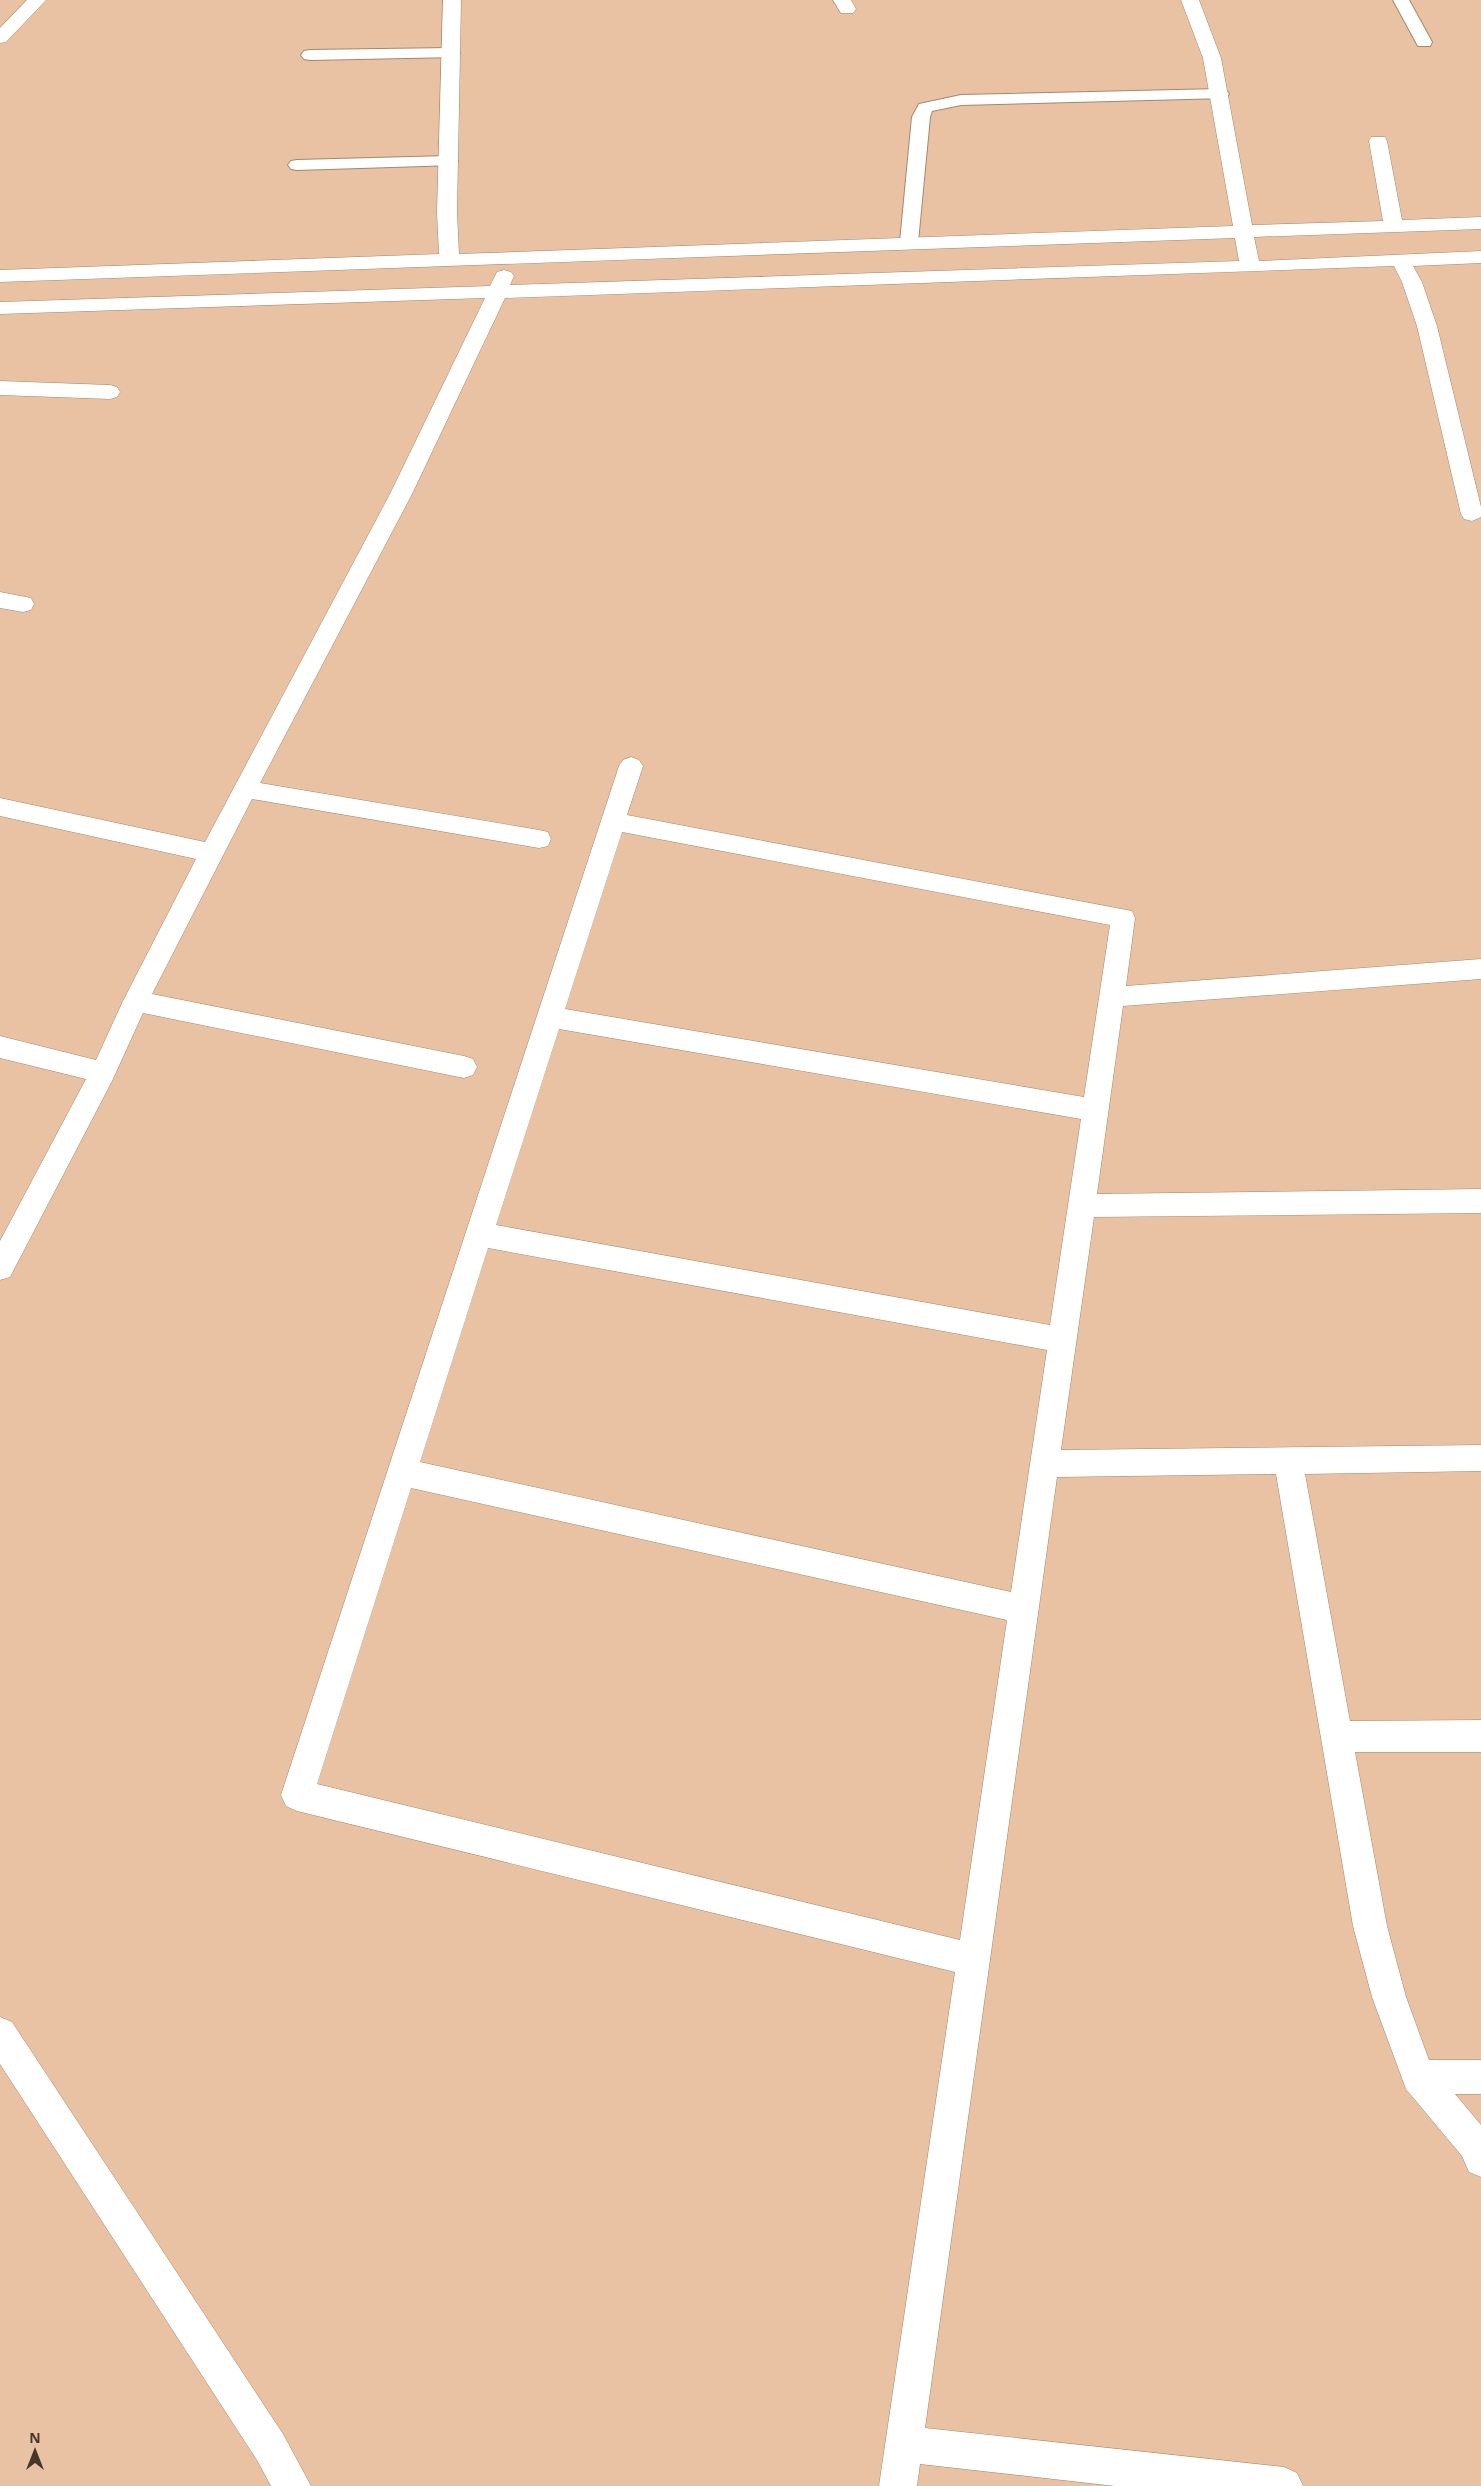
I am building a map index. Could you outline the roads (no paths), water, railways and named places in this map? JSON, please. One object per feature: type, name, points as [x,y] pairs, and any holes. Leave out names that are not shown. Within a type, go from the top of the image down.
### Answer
[{"type":"street","points":[[0,38],[37,0]]},
{"type":"street","points":[[449,258],[452,0]]},
{"type":"street","points":[[1190,0],[1212,58],[1250,267]]},
{"type":"street","points":[[1378,141],[1394,227]]},
{"type":"street","points":[[0,276],[449,258],[1481,223]]},
{"type":"street","points":[[0,1268],[103,1072],[136,1001],[211,854],[401,494],[498,292],[510,256]]},
{"type":"street","points":[[0,308],[1250,267],[1481,257]]},
{"type":"street","points":[[1400,260],[1412,282],[1427,326],[1472,514]]},
{"type":"street","points":[[0,388],[110,392]]},
{"type":"street","points":[[0,600],[23,604]]},
{"type":"street","points":[[631,766],[297,1796],[973,1960]]},
{"type":"street","points":[[245,789],[540,839]]},
{"type":"street","points":[[0,806],[211,854]]},
{"type":"street","points":[[612,821],[1123,918],[898,2486]]},
{"type":"street","points":[[1112,997],[1481,969]]},
{"type":"street","points":[[136,1001],[464,1067]]},
{"type":"street","points":[[549,1017],[1095,1110]]},
{"type":"street","points":[[0,1047],[103,1072]]},
{"type":"street","points":[[1082,1206],[1481,1201]]},
{"type":"street","points":[[479,1234],[1062,1340]]},
{"type":"street","points":[[1044,1464],[1481,1458]]},
{"type":"street","points":[[1288,1460],[1370,1926],[1389,1997],[1418,2077],[1474,2144],[1481,2160]]},
{"type":"street","points":[[401,1472],[1024,1609]]},
{"type":"street","points":[[1337,1737],[1481,1736]]},
{"type":"street","points":[[0,2034],[270,2446],[292,2486]]},
{"type":"street","points":[[1418,2077],[1481,2077]]},
{"type":"street","points":[[904,2444],[1284,2486]]},
{"type":"lane","points":[[1401,0],[1424,42]]},
{"type":"lane","points":[[310,55],[451,53]]},
{"type":"lane","points":[[909,242],[920,117],[925,108],[936,104],[961,100],[1220,94]]},
{"type":"lane","points":[[297,165],[449,160]]}]
